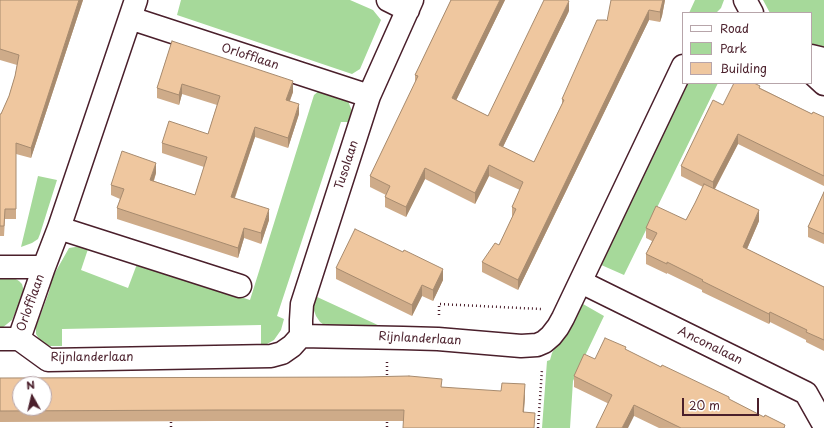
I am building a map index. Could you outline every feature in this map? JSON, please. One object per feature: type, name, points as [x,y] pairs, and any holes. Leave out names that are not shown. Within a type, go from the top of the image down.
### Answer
[{"type":"street","points":[[388,0],[410,5]]},
{"type":"street","name":"Tusolaan","points":[[301,336],[302,304],[369,96],[410,5]]},
{"type":"street","name":"Orlofflaan","points":[[9,339],[44,268],[133,9],[369,96]]},
{"type":"street","points":[[812,56],[824,59]]},
{"type":"street","points":[[544,342],[551,336],[563,318],[682,68]]},
{"type":"street","points":[[812,73],[824,84]]},
{"type":"street","points":[[59,228],[240,286]]},
{"type":"street","name":"Orlofflaan","points":[[0,267],[44,268]]},
{"type":"street","name":"Anconalaan","points":[[581,282],[806,393],[824,425]]},
{"type":"street","name":"Rijnlanderlaan","points":[[9,339],[48,360],[271,356],[282,353],[292,346],[301,336],[438,339],[521,346],[537,345],[544,342]]},
{"type":"path","points":[[438,339],[439,304],[543,309],[563,318]]},
{"type":"path","points":[[387,338],[387,383]]},
{"type":"path","points":[[538,428],[544,342]]},
{"type":"path","points":[[171,412],[171,428]]},
{"type":"path","points":[[387,413],[387,428]]},
{"type":"green space","points":[[181,0],[350,0],[373,10],[381,20],[360,69],[352,74],[177,15]]},
{"type":"green space","points":[[695,0],[724,0],[721,8],[717,12],[689,12]]},
{"type":"green space","points":[[763,0],[824,0],[824,47],[812,46],[812,12],[769,12]]},
{"type":"green space","points":[[687,84],[718,84],[624,275],[599,264]]},
{"type":"green space","points":[[320,90],[348,101],[352,111],[350,122],[341,122],[277,316],[284,319],[281,330],[274,340],[267,344],[261,345],[261,325],[62,329],[62,346],[50,346],[41,342],[36,334],[36,327],[49,292],[52,278],[69,248],[82,246],[88,249],[81,270],[128,288],[137,264],[250,300],[314,95]]},
{"type":"green space","points":[[38,176],[57,180],[38,239],[21,247]]},
{"type":"green space","points":[[0,278],[14,278],[22,284],[24,292],[12,320],[2,328],[0,328]]},
{"type":"green space","points":[[315,296],[380,326],[327,327],[320,322],[316,316],[313,308]]},
{"type":"green space","points":[[583,304],[604,316],[573,381],[570,428],[542,428],[547,361],[550,360],[552,353],[580,306]]},
{"type":"building","points":[[0,0],[79,0],[31,148],[16,143],[16,209],[5,209],[4,226],[0,226],[0,114],[9,96],[19,55],[0,49]]},
{"type":"building","points":[[451,0],[500,0],[452,98],[488,116],[544,0],[569,1],[499,145],[534,162],[564,100],[562,99],[597,20],[607,21],[611,0],[663,0],[660,12],[649,10],[518,280],[482,262],[495,243],[499,245],[516,209],[512,207],[523,182],[489,165],[475,193],[425,168],[406,207],[385,197],[390,186],[370,176],[418,76],[415,75]]},
{"type":"building","points":[[172,41],[293,81],[286,100],[299,104],[288,138],[255,127],[231,197],[269,209],[261,233],[244,228],[238,248],[117,208],[124,189],[111,185],[122,151],[156,163],[150,180],[195,195],[207,157],[162,143],[169,121],[208,134],[220,96],[182,84],[179,95],[157,88]]},
{"type":"building","points":[[734,84],[756,84],[760,86],[759,88],[812,114],[813,112],[824,117],[824,176],[738,134],[713,182],[681,166],[713,100],[723,105]]},
{"type":"building","points":[[704,184],[759,210],[743,247],[824,287],[824,340],[770,312],[769,314],[702,281],[703,280],[667,262],[667,264],[646,254],[657,233],[646,228],[656,206],[686,220]]},
{"type":"building","points":[[824,192],[824,234],[808,227]]},
{"type":"building","points":[[355,229],[443,269],[433,290],[422,285],[412,305],[336,268]]},
{"type":"building","points":[[605,338],[626,347],[625,349],[661,367],[662,365],[729,397],[729,399],[764,417],[765,415],[785,425],[784,428],[681,428],[634,405],[622,428],[596,428],[612,395],[574,376],[584,354],[595,359]]},
{"type":"building","points":[[409,376],[442,379],[441,387],[501,391],[502,383],[525,384],[523,412],[535,413],[534,428],[403,428],[404,410],[52,411],[52,378]]},
{"type":"building","points":[[0,378],[12,378],[12,411],[0,411]]}]
